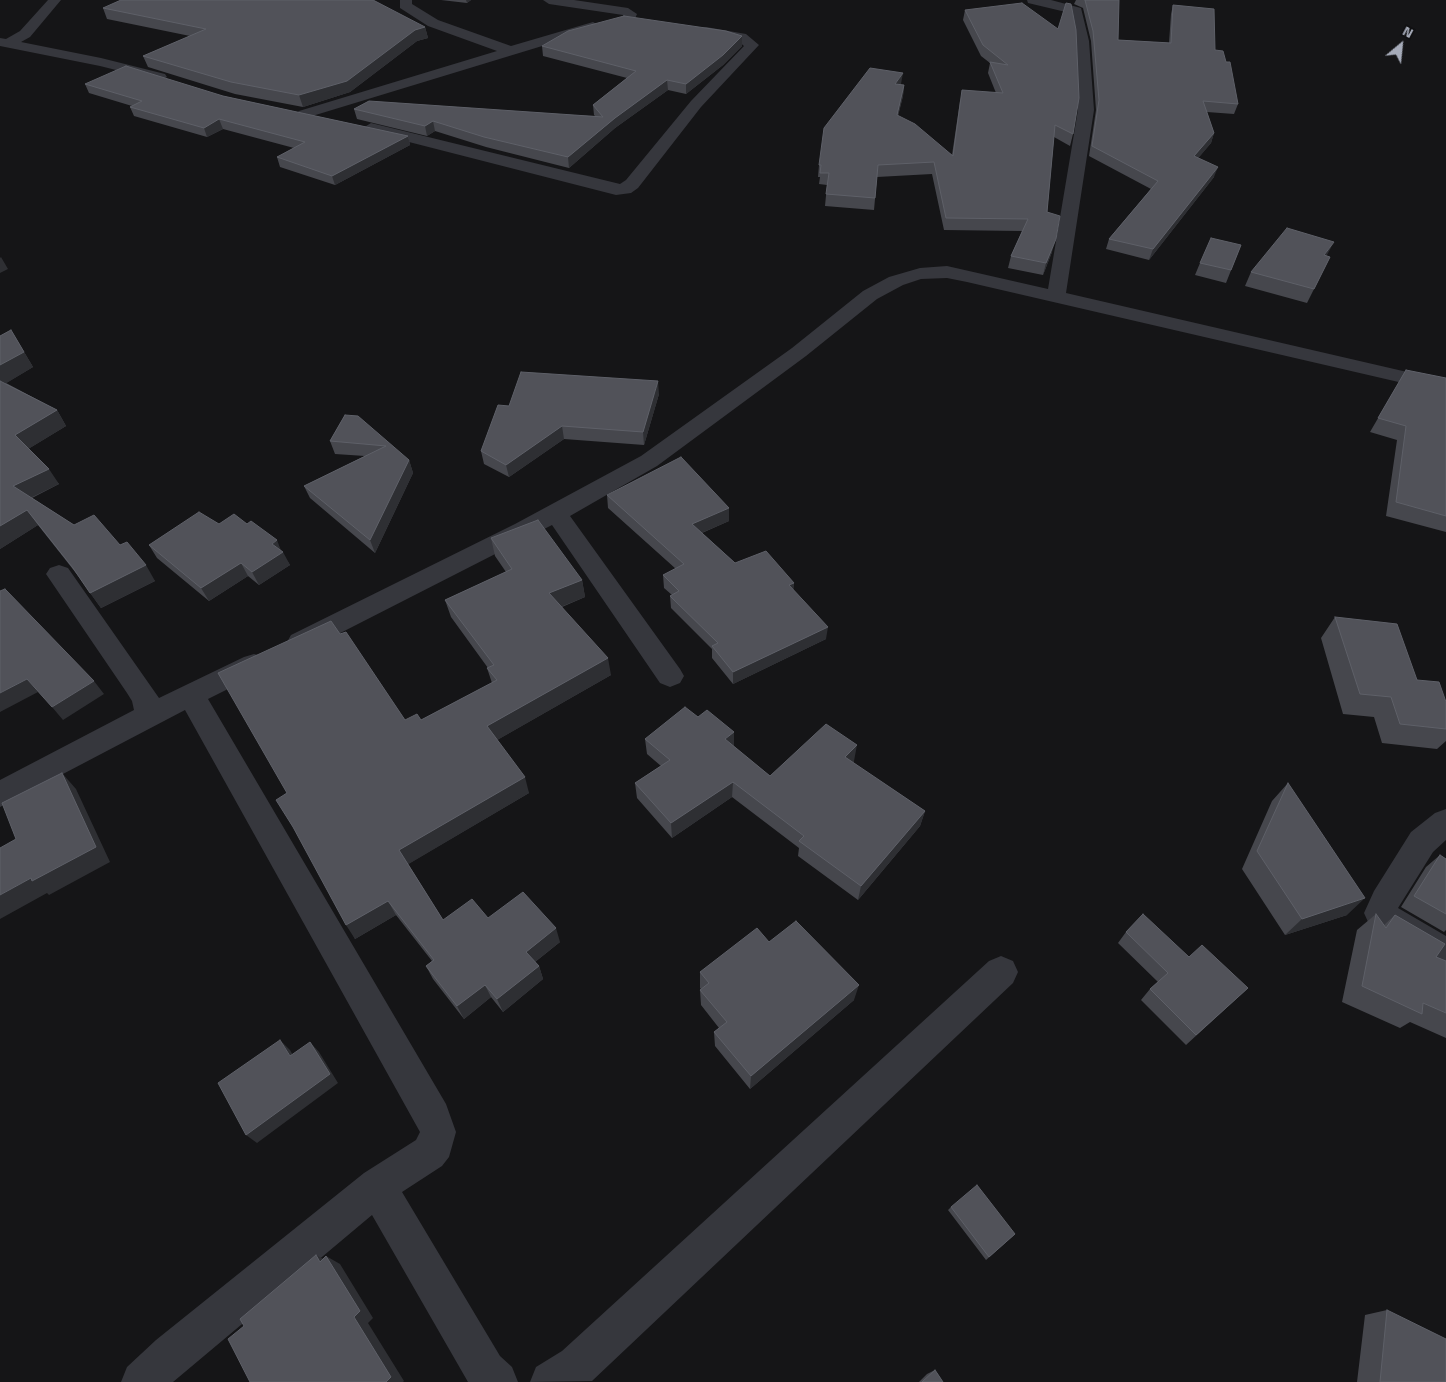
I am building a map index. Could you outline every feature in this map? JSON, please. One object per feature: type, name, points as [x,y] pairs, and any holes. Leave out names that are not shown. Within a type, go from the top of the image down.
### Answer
[{"type":"street","points":[[4,43],[25,34],[55,0]]},
{"type":"street","points":[[406,0],[405,5],[410,10],[433,23],[508,50]]},
{"type":"street","points":[[549,0],[628,12],[630,14],[629,18]]},
{"type":"street","points":[[1033,0],[1076,11],[1082,41],[1086,110],[1056,297]]},
{"type":"street","points":[[304,114],[469,64],[508,50],[629,18],[648,21]]},
{"type":"street","points":[[358,125],[616,190],[625,189],[632,184],[696,104],[752,45],[741,37],[693,29]]},
{"type":"street","points":[[4,43],[101,62],[174,82]]},
{"type":"street","points":[[287,110],[333,120]]},
{"type":"street","points":[[0,794],[149,715],[556,513],[649,461],[799,352],[870,295],[896,281],[920,274],[947,272],[1446,387]]},
{"type":"street","points":[[556,513],[670,676]]},
{"type":"street","points":[[59,574],[146,699],[149,715]]},
{"type":"street","points":[[142,1382],[171,1355],[377,1186],[429,1153],[436,1144],[438,1132],[433,1117],[191,695]]},
{"type":"street","points":[[1446,822],[1422,842],[1385,901],[1380,913],[1394,926],[1446,954]]},
{"type":"street","points":[[551,1382],[577,1366],[1001,972]]},
{"type":"street","points":[[377,1186],[485,1371],[497,1382]]},
{"type":"building","points":[[121,0],[373,0],[425,27],[415,30],[347,81],[299,95],[231,82],[143,56],[206,29],[103,8]]},
{"type":"building","points":[[1085,0],[1119,0],[1118,40],[1171,43],[1173,5],[1214,9],[1215,50],[1223,51],[1226,62],[1230,62],[1238,104],[1203,101],[1214,133],[1194,156],[1218,167],[1153,249],[1109,239],[1158,181],[1092,146],[1099,100],[1093,31]]},
{"type":"building","points":[[1022,3],[1058,29],[1066,3],[1071,4],[1076,30],[1079,98],[1073,134],[1055,125],[1047,212],[1060,216],[1056,239],[1046,263],[1011,256],[1028,219],[946,218],[934,162],[878,165],[875,198],[826,194],[829,173],[820,173],[821,165],[819,165],[824,128],[870,68],[903,73],[895,84],[904,85],[897,115],[915,124],[953,156],[962,90],[1003,93],[990,62],[1008,65],[983,45],[965,10]]},
{"type":"building","points":[[624,16],[726,31],[742,36],[723,55],[686,84],[667,80],[615,118],[568,157],[484,137],[433,121],[425,126],[354,109],[369,101],[603,117],[593,105],[636,71],[542,46],[568,31]]},
{"type":"building","points":[[126,66],[223,96],[408,136],[332,176],[277,157],[305,142],[219,119],[204,128],[130,107],[142,101],[85,84]]},
{"type":"building","points":[[1287,228],[1334,242],[1324,255],[1330,257],[1314,289],[1251,272]]},
{"type":"building","points":[[1211,238],[1241,245],[1231,270],[1200,263]]},
{"type":"building","points":[[11,330],[24,352],[0,365],[0,336]]},
{"type":"building","points":[[1406,370],[1446,378],[1446,516],[1396,502],[1406,426],[1378,418]]},
{"type":"building","points":[[521,372],[658,381],[643,432],[562,426],[506,465],[481,451],[498,405],[509,406]]},
{"type":"building","points":[[0,381],[57,410],[15,435],[49,469],[13,486],[74,525],[94,515],[120,545],[127,542],[146,565],[90,593],[73,568],[27,510],[0,526]]},
{"type":"building","points":[[345,415],[358,416],[409,460],[370,540],[304,486],[386,446],[330,441]]},
{"type":"building","points":[[681,457],[729,508],[692,524],[735,563],[766,551],[794,583],[789,585],[828,627],[733,672],[712,646],[718,643],[670,596],[679,591],[663,575],[684,564],[607,495]]},
{"type":"building","points":[[199,512],[219,524],[234,514],[247,524],[251,521],[277,540],[272,544],[283,552],[252,572],[241,563],[201,588],[149,545]]},
{"type":"building","points":[[538,520],[582,580],[549,593],[608,658],[487,726],[525,777],[399,850],[443,920],[472,899],[488,918],[523,892],[556,928],[526,952],[539,966],[497,999],[485,985],[457,1006],[426,966],[434,960],[388,901],[346,925],[293,827],[276,800],[287,793],[218,673],[331,621],[340,634],[346,632],[405,720],[417,714],[421,720],[497,680],[487,668],[494,665],[445,600],[512,569],[491,538]]},
{"type":"building","points":[[5,589],[94,681],[52,707],[27,679],[0,693],[0,591]]},
{"type":"building","points":[[1335,617],[1397,624],[1417,680],[1439,682],[1446,702],[1446,729],[1400,724],[1391,697],[1360,694]]},
{"type":"building","points":[[685,707],[698,717],[707,710],[734,732],[725,739],[770,776],[826,724],[857,745],[845,757],[925,811],[861,886],[799,841],[804,836],[733,782],[671,823],[635,783],[670,760],[645,739]]},
{"type":"building","points":[[62,773],[96,847],[32,881],[31,878],[0,895],[0,848],[16,839],[2,803]]},
{"type":"building","points":[[1288,783],[1365,898],[1302,919],[1257,851]]},
{"type":"building","points":[[1440,855],[1446,859],[1446,914],[1414,896]]},
{"type":"building","points":[[1143,914],[1189,957],[1202,945],[1248,988],[1196,1035],[1150,989],[1168,973],[1126,932]]},
{"type":"building","points":[[1376,914],[1386,928],[1395,915],[1445,944],[1436,957],[1446,961],[1446,1013],[1423,1003],[1422,1014],[1362,986]]},
{"type":"building","points":[[796,921],[859,985],[751,1076],[714,1032],[727,1022],[700,990],[709,983],[700,972],[757,928],[769,942]]},
{"type":"building","points":[[280,1040],[290,1056],[310,1042],[330,1074],[246,1135],[218,1083]]},
{"type":"building","points":[[977,1185],[1015,1234],[989,1257],[951,1207]]},
{"type":"building","points":[[316,1255],[320,1262],[326,1256],[360,1311],[354,1317],[391,1377],[386,1382],[250,1382],[228,1339],[244,1326],[240,1319]]},
{"type":"building","points":[[1387,1310],[1446,1339],[1446,1382],[1380,1382]]},
{"type":"building","points":[[935,1370],[943,1382],[922,1382]]}]
